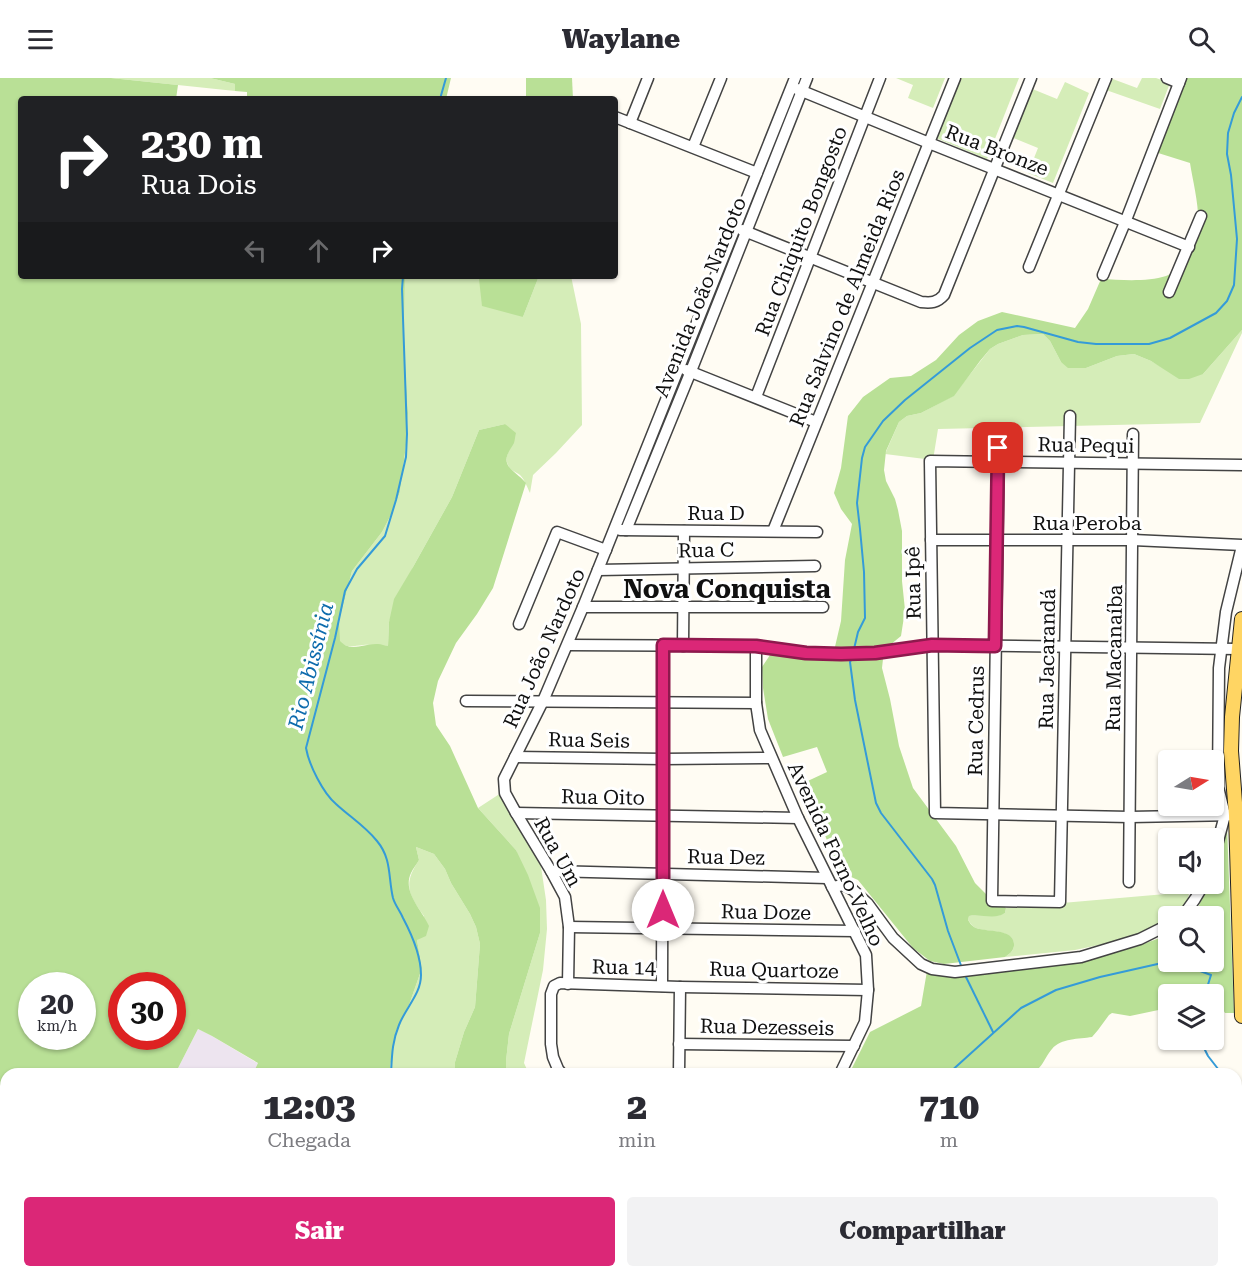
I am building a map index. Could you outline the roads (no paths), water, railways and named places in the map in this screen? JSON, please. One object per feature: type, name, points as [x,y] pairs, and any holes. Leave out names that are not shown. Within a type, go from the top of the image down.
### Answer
[{"type":"main road","points":[[1242,619],[1232,717],[1237,747],[1230,815],[1242,1016]]},
{"type":"street","points":[[630,123],[648,78]]},
{"type":"street","points":[[693,147],[721,78]]},
{"type":"street","name":"Avenida João Nardoto","points":[[741,229],[757,173],[796,85],[807,78]]},
{"type":"street","name":"Rua Chiquito Bongosto","points":[[756,398],[880,78]]},
{"type":"street","name":"Rua Salvino de Almeida Rios","points":[[773,531],[955,78]]},
{"type":"street","points":[[741,229],[921,302],[934,303],[940,300],[944,295],[1031,78]]},
{"type":"street","points":[[1029,267],[1107,78]]},
{"type":"street","points":[[1103,275],[1180,80],[1167,78]]},
{"type":"street","name":"Avenida João Nardoto","points":[[620,530],[741,229],[796,85]]},
{"type":"street","name":"Rua Bronze","points":[[796,85],[929,143],[1189,247]]},
{"type":"street","points":[[618,118],[757,173]]},
{"type":"street","points":[[1169,292],[1201,216]]},
{"type":"street","points":[[685,370],[816,422]]},
{"type":"street","name":"Rua Jacarandá","points":[[1060,902],[1070,416]]},
{"type":"street","name":"Rua Cedrus","points":[[999,434],[992,901],[1060,902]]},
{"type":"street","name":"Rua Macanaíba","points":[[1129,882],[1133,434]]},
{"type":"street","name":"Rua Pequi","points":[[930,461],[1242,465]]},
{"type":"street","name":"Rua Ipê","points":[[930,461],[935,813],[993,814]]},
{"type":"street","name":"Rua D","points":[[620,530],[817,532]]},
{"type":"street","name":"Rua João Nardoto","points":[[504,779],[568,645],[606,550],[620,530]]},
{"type":"street","points":[[683,646],[684,531]]},
{"type":"street","points":[[519,624],[556,532],[606,550]]},
{"type":"street","name":"Rua Peroba","points":[[931,540],[1133,540],[1242,546]]},
{"type":"street","points":[[1224,830],[1230,815],[1218,787],[1219,668],[1226,612],[1242,546]]},
{"type":"street","name":"Rua C","points":[[598,570],[815,566]]},
{"type":"street","points":[[583,607],[823,608]]},
{"type":"street","points":[[568,645],[756,646],[806,653],[841,654],[875,653],[932,645],[1238,649]]},
{"type":"street","points":[[662,986],[663,645]]},
{"type":"street","name":"Avenida Forno Velho","points":[[756,646],[756,703],[760,730],[798,818],[866,955],[868,990],[865,1022],[843,1068]]},
{"type":"street","points":[[466,701],[756,703]]},
{"type":"street","name":"Rua Seis","points":[[514,757],[771,758]]},
{"type":"street","name":"Rua Um","points":[[504,779],[505,793],[565,897],[569,927],[568,984]]},
{"type":"street","name":"Rua Oito","points":[[516,813],[798,818]]},
{"type":"street","points":[[993,814],[1130,817],[1230,815]]},
{"type":"street","name":"Rua Dez","points":[[551,871],[663,874],[830,882],[844,885],[868,904],[893,938],[921,964],[933,969],[955,972],[1082,957],[1140,939],[1158,930]]},
{"type":"street","name":"Rua Doze","points":[[569,927],[855,931]]},
{"type":"street","points":[[558,1068],[550,1044],[551,994],[554,986],[560,983],[568,984]]},
{"type":"street","name":"Rua 14","points":[[568,984],[680,987]]},
{"type":"street","points":[[679,1068],[680,987]]},
{"type":"street","name":"Rua Quartoze","points":[[680,987],[868,990]]},
{"type":"street","name":"Rua Dezesseis","points":[[679,1044],[854,1046]]},
{"type":"waterway","name":"Rio Abissínia","points":[[441,96],[446,78]]},
{"type":"waterway","points":[[854,649],[858,632],[865,618],[864,572],[857,503],[862,458],[865,447],[883,421],[905,400],[970,348],[997,330],[1017,326],[1078,342],[1149,344],[1170,338],[1216,313],[1227,301],[1234,285],[1237,239],[1227,154],[1228,133],[1242,97]]},
{"type":"waterway","name":"Rio Abissínia","points":[[391,1068],[397,1031],[419,988],[421,968],[418,953],[410,931],[393,898],[387,861],[382,848],[368,831],[326,793],[313,770],[306,748],[345,591],[357,569],[385,536],[406,457],[403,279]]},
{"type":"waterway","points":[[852,658],[850,662],[855,700],[876,803],[881,813],[932,879],[962,968]]},
{"type":"waterway","points":[[955,1068],[1021,1008],[1056,990],[1162,963],[1192,968],[1211,975],[1208,984]]},
{"type":"waterway","points":[[965,975],[993,1032]]},
{"type":"waterway","points":[[1205,1050],[1217,1068]]},
{"type":"district","name":"Nova Conquista","points":[[727,589]]}]
